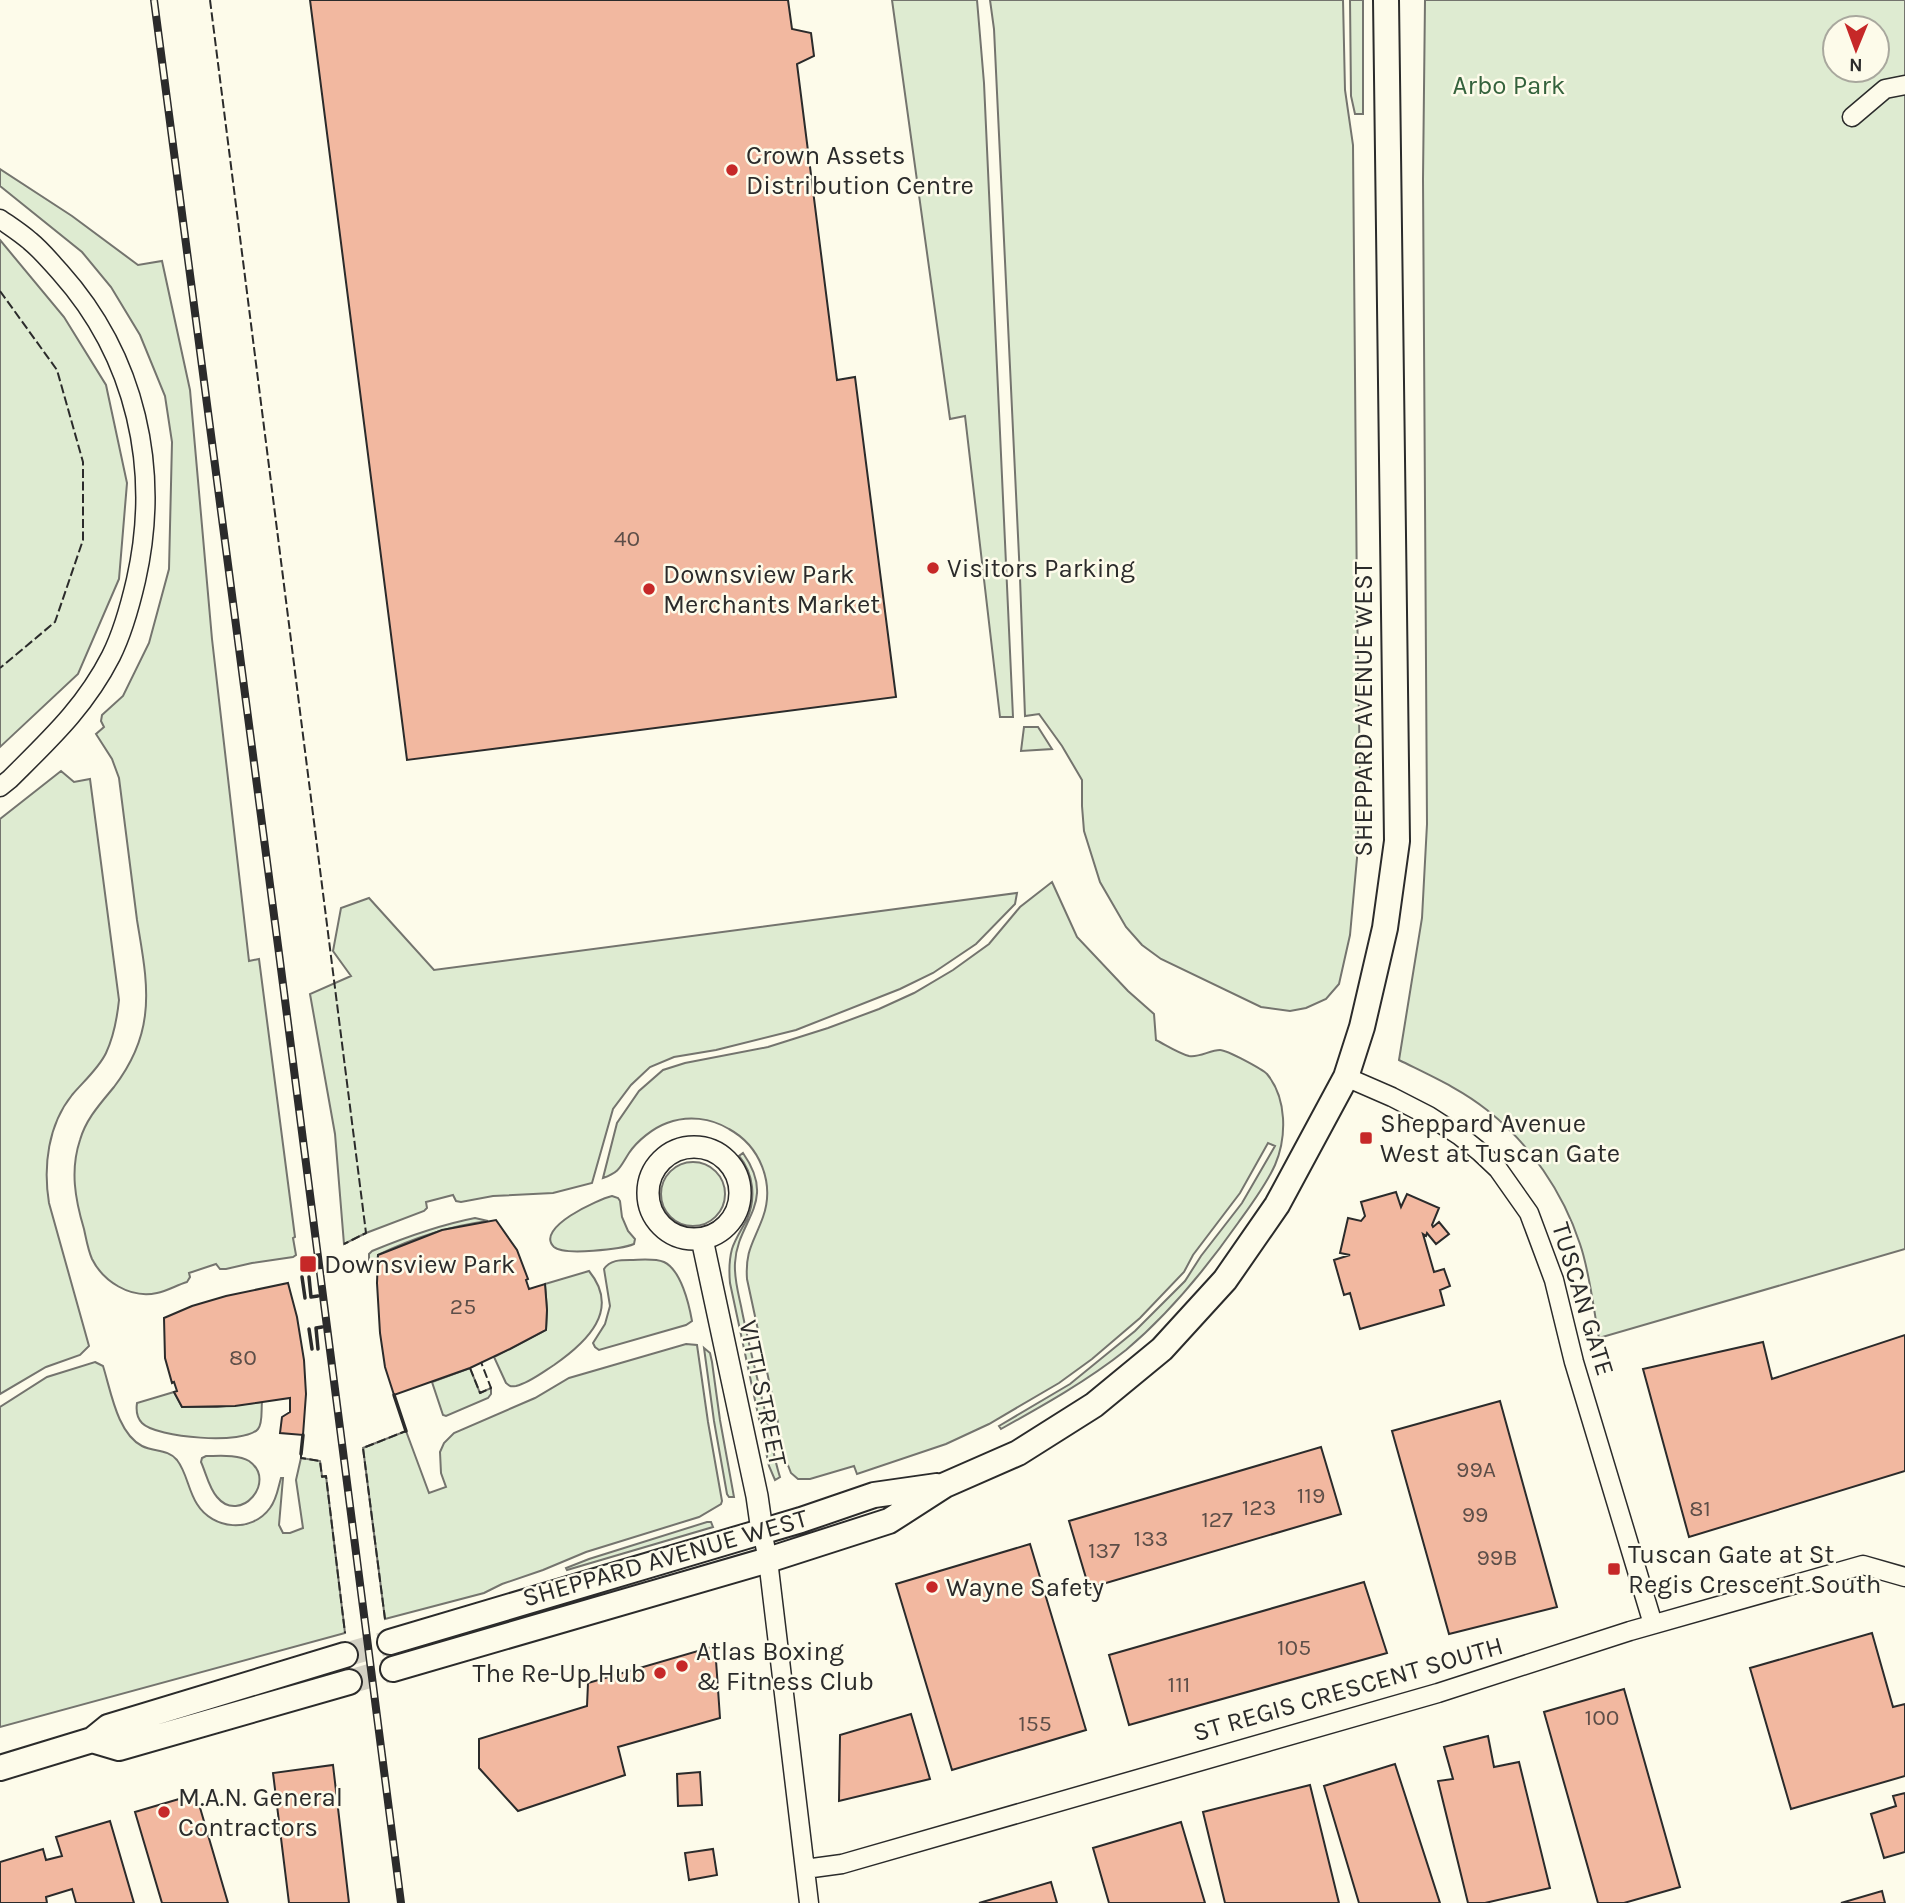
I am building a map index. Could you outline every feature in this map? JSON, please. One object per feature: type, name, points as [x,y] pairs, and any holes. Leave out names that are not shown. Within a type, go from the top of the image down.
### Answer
[{"type":"main road","name":"SHEPPARD AVENUE WEST","points":[[393,1669],[768,1560],[889,1521],[946,1485],[1017,1452],[1094,1405],[1162,1349],[1225,1280],[1277,1205],[1346,1077],[1362,1027],[1385,928],[1397,841],[1386,0]]},
{"type":"main road","name":"SHEPPARD AVENUE WEST","points":[[390,1642],[874,1495],[946,1485]]},
{"type":"main road","points":[[0,1768],[92,1740],[108,1727],[345,1656]]},
{"type":"main road","points":[[92,1740],[119,1748],[349,1682]]},
{"type":"street","points":[[1852,117],[1885,89],[1905,85]]},
{"type":"street","points":[[0,219],[31,242],[71,285],[107,340],[134,406],[146,477],[146,516],[141,556],[121,633],[111,655],[69,720],[0,787]]},
{"type":"street","name":"TUSCAN GATE","points":[[1346,1077],[1417,1110],[1460,1136],[1498,1169],[1530,1213],[1554,1280],[1577,1373],[1653,1624]]},
{"type":"street","points":[[687,1147],[703,1147],[718,1153],[730,1164],[738,1178],[741,1194],[738,1209],[730,1223],[717,1234],[702,1239],[685,1239],[670,1233],[658,1222],[650,1208],[647,1192],[650,1176],[659,1163],[671,1152],[687,1147]]},
{"type":"street","name":"VITTI STREET","points":[[702,1239],[757,1496],[768,1560],[809,1903]]},
{"type":"street","name":"ST REGIS CRESCENT SOUTH","points":[[805,1869],[842,1864],[1438,1693],[1653,1624],[1863,1565],[1905,1577]]},
{"type":"green space","points":[[892,0],[977,0],[984,83],[1013,717],[1000,717],[965,416],[950,419]]},
{"type":"green space","points":[[990,0],[1343,0],[1345,90],[1353,145],[1360,773],[1357,858],[1350,935],[1339,984],[1326,999],[1306,1008],[1290,1011],[1261,1007],[1161,959],[1142,945],[1126,927],[1100,882],[1084,831],[1082,780],[1039,714],[1025,716],[994,29]]},
{"type":"green space","points":[[1350,0],[1363,0],[1363,114],[1355,114],[1351,96]]},
{"type":"green space","name":"Arbo Park","points":[[1425,0],[1905,0],[1905,1249],[1599,1338],[1580,1244],[1564,1206],[1543,1170],[1503,1123],[1477,1102],[1399,1060],[1422,918],[1427,824],[1423,179]]},
{"type":"green space","points":[[0,169],[72,216],[138,265],[162,261],[190,390],[212,639],[249,961],[259,959],[296,1255],[226,1269],[220,1269],[216,1264],[189,1273],[187,1282],[157,1293],[127,1291],[110,1281],[97,1267],[89,1252],[78,1207],[74,1173],[77,1151],[86,1125],[130,1062],[138,1044],[145,1015],[144,968],[119,778],[112,759],[96,734],[104,727],[102,715],[123,696],[149,643],[169,569],[172,442],[165,396],[140,335],[111,287],[82,252],[0,186]]},
{"type":"green space","points":[[0,240],[64,317],[106,385],[127,483],[119,579],[78,674],[0,747]]},
{"type":"green space","points":[[1024,727],[1038,727],[1052,749],[1021,751]]},
{"type":"green space","points":[[61,771],[74,782],[90,779],[119,1000],[115,1027],[106,1053],[72,1095],[57,1119],[47,1160],[49,1203],[89,1346],[80,1355],[46,1367],[0,1394],[0,819]]},
{"type":"green space","points":[[1052,882],[1077,937],[1128,991],[1154,1014],[1156,1040],[1189,1056],[1216,1050],[1224,1051],[1267,1074],[1278,1094],[1283,1118],[1282,1142],[1275,1165],[1248,1209],[1186,1290],[1126,1350],[1081,1382],[1001,1429],[999,1426],[1070,1384],[1135,1331],[1185,1281],[1242,1203],[1275,1146],[1268,1143],[1240,1193],[1193,1255],[1184,1272],[1140,1318],[1059,1383],[989,1424],[946,1444],[857,1474],[854,1466],[810,1479],[798,1479],[791,1473],[786,1460],[747,1279],[749,1253],[766,1204],[766,1179],[757,1155],[740,1136],[722,1125],[707,1120],[683,1119],[667,1123],[651,1132],[632,1148],[616,1171],[603,1178],[617,1123],[639,1091],[663,1070],[685,1063],[768,1047],[828,1028],[914,993],[989,944],[1020,907]]},
{"type":"green space","points":[[1017,893],[1015,904],[976,944],[933,973],[900,989],[796,1030],[716,1050],[674,1057],[650,1067],[631,1085],[613,1109],[592,1183],[553,1193],[493,1196],[461,1202],[456,1201],[453,1195],[426,1202],[427,1208],[424,1211],[344,1244],[335,1134],[310,994],[351,976],[333,951],[341,908],[369,898],[434,970]]},
{"type":"green space","points":[[743,1153],[753,1170],[757,1185],[753,1211],[737,1248],[735,1274],[780,1477],[775,1480],[769,1466],[730,1283],[732,1249],[752,1203],[748,1171],[739,1156]]},
{"type":"green space","points":[[693,1162],[716,1171],[725,1194],[716,1217],[693,1226],[670,1217],[661,1194],[670,1171]]},
{"type":"green space","points":[[612,1196],[620,1201],[622,1217],[635,1239],[634,1244],[606,1250],[581,1251],[554,1247],[550,1239],[560,1223],[583,1208]]},
{"type":"green space","points":[[475,1218],[488,1221],[446,1229],[418,1238],[378,1255],[377,1263],[369,1265],[369,1254],[372,1251],[423,1232]]},
{"type":"green space","points":[[619,1260],[664,1262],[675,1272],[683,1288],[692,1321],[599,1350],[593,1343],[605,1324],[610,1306],[604,1269]]},
{"type":"green space","points":[[589,1271],[598,1285],[602,1299],[596,1324],[566,1356],[521,1385],[509,1386],[494,1357],[546,1330],[545,1284]]},
{"type":"green space","points":[[686,1344],[697,1345],[721,1504],[699,1517],[586,1552],[484,1593],[385,1619],[363,1448],[406,1431],[429,1493],[446,1487],[441,1473],[440,1452],[444,1443],[454,1433],[535,1398],[569,1378]]},
{"type":"green space","points":[[704,1348],[710,1353],[712,1362],[734,1497],[727,1494]]},
{"type":"green space","points":[[95,1362],[103,1366],[116,1410],[126,1432],[142,1446],[173,1456],[183,1470],[197,1504],[204,1513],[222,1523],[243,1525],[262,1516],[270,1508],[283,1478],[279,1525],[283,1533],[303,1528],[296,1480],[301,1458],[320,1461],[322,1476],[326,1476],[345,1633],[0,1727],[0,1407],[47,1377]]},
{"type":"green space","points":[[470,1368],[480,1393],[491,1388],[491,1394],[488,1398],[443,1415],[432,1382]]},
{"type":"green space","points":[[174,1392],[182,1407],[217,1407],[262,1402],[260,1426],[250,1434],[236,1437],[200,1438],[164,1433],[142,1423],[137,1414],[137,1403]]},
{"type":"green space","points":[[206,1456],[234,1456],[249,1461],[257,1469],[259,1479],[258,1489],[252,1497],[236,1506],[226,1504],[217,1497],[201,1462]]},
{"type":"green space","points":[[711,1522],[713,1527],[567,1570],[566,1568],[589,1559]]},
{"type":"building","points":[[310,0],[788,0],[792,29],[811,33],[814,56],[797,64],[837,380],[855,377],[896,697],[407,760]]},
{"type":"building","points":[[1396,1192],[1401,1207],[1407,1194],[1439,1208],[1432,1225],[1433,1227],[1439,1222],[1449,1234],[1436,1244],[1427,1233],[1426,1236],[1423,1234],[1434,1272],[1444,1269],[1450,1286],[1440,1290],[1444,1305],[1360,1329],[1350,1293],[1344,1295],[1334,1260],[1350,1255],[1340,1253],[1348,1218],[1361,1221],[1365,1216],[1361,1202]]},
{"type":"building","name":"Downsview Park","points":[[496,1220],[517,1250],[529,1289],[545,1284],[546,1330],[470,1368],[394,1395],[385,1367],[380,1333],[378,1255],[442,1230]]},
{"type":"building","name":"Downsview Park","points":[[288,1283],[304,1360],[306,1394],[303,1435],[280,1433],[282,1417],[290,1412],[290,1398],[235,1406],[182,1407],[174,1392],[177,1391],[165,1358],[164,1318],[226,1296]]},
{"type":"building","points":[[1905,1335],[1905,1471],[1689,1537],[1643,1369],[1763,1342],[1772,1379]]},
{"type":"building","points":[[1500,1401],[1557,1607],[1449,1634],[1392,1431]]},
{"type":"building","points":[[1321,1447],[1341,1514],[1089,1588],[1069,1521]]},
{"type":"building","points":[[1030,1544],[1086,1730],[952,1770],[896,1584]]},
{"type":"building","points":[[1364,1582],[1387,1653],[1129,1725],[1109,1655]]},
{"type":"building","points":[[1872,1633],[1893,1707],[1905,1704],[1905,1776],[1791,1809],[1750,1668]]},
{"type":"building","points":[[715,1646],[720,1718],[618,1747],[625,1775],[518,1811],[479,1768],[479,1739],[587,1706],[588,1683]]},
{"type":"building","points":[[1624,1689],[1680,1887],[1624,1903],[1598,1903],[1544,1712]]},
{"type":"building","points":[[911,1714],[930,1779],[839,1801],[840,1735]]},
{"type":"building","points":[[1488,1736],[1494,1767],[1519,1762],[1550,1888],[1485,1903],[1468,1903],[1438,1781],[1453,1779],[1444,1747]]},
{"type":"building","points":[[1395,1764],[1440,1903],[1359,1903],[1324,1786]]},
{"type":"building","points":[[333,1765],[349,1903],[289,1903],[273,1773]]},
{"type":"building","points":[[700,1772],[702,1805],[678,1806],[677,1774]]},
{"type":"building","points":[[1310,1785],[1339,1903],[1225,1903],[1203,1812]]},
{"type":"building","points":[[1905,1793],[1905,1852],[1884,1858],[1871,1814],[1896,1806],[1893,1796]]},
{"type":"building","points":[[196,1794],[228,1903],[162,1903],[135,1812]]},
{"type":"building","points":[[110,1821],[134,1903],[76,1903],[72,1889],[46,1897],[47,1903],[0,1903],[0,1862],[43,1849],[46,1860],[62,1856],[56,1837]]},
{"type":"building","points":[[1181,1822],[1205,1903],[1109,1903],[1093,1848]]},
{"type":"building","points":[[713,1849],[717,1875],[689,1880],[685,1853]]},
{"type":"building","points":[[1051,1882],[1057,1903],[979,1903]]},
{"type":"building","points":[[1882,1891],[1885,1903],[1841,1903]]},
{"type":"tunnel","points":[[345,1655],[390,1642]]},
{"type":"tunnel","points":[[349,1682],[393,1669]]},
{"type":"railway","points":[[154,0],[401,1903]]},
{"type":"fence","points":[[210,0],[366,1233],[344,1244]]},
{"type":"fence","points":[[0,291],[57,370],[83,462],[83,540],[55,622],[0,668]]},
{"type":"fence","points":[[470,1368],[480,1393],[491,1388],[481,1362]]},
{"type":"fence","points":[[385,1619],[363,1448],[406,1431]]},
{"type":"fence","points":[[301,1454],[301,1458],[320,1461],[322,1477],[326,1476],[345,1633]]},
{"type":"wall","points":[[302,1277],[305,1298]]},
{"type":"wall","points":[[309,1277],[311,1297],[318,1296]]},
{"type":"wall","points":[[318,1349],[316,1328],[322,1327]]},
{"type":"wall","points":[[309,1329],[312,1349]]},
{"type":"wall","points":[[394,1395],[406,1431]]},
{"type":"wall","points":[[301,1454],[303,1435]]},
{"type":"place","name":"Crown Assets Distribution Centre","points":[[732,170]]},
{"type":"place","name":"Visitors Parking","points":[[933,568]]},
{"type":"place","name":"Downsview Park Merchants Market","points":[[649,589]]},
{"type":"place","name":"Sheppard Avenue West at Tuscan Gate","points":[[1366,1138]]},
{"type":"place","name":"Downsview Park","points":[[308,1264]]},
{"type":"place","name":"Tuscan Gate at St Regis Crescent South","points":[[1614,1569]]},
{"type":"place","name":"Wayne Safety","points":[[932,1587]]},
{"type":"place","name":"Atlas Boxing & Fitness Club","points":[[682,1666]]},
{"type":"place","name":"The Re-Up Hub","points":[[660,1673]]},
{"type":"place","name":"M.A.N. General Contractors","points":[[164,1812]]}]
